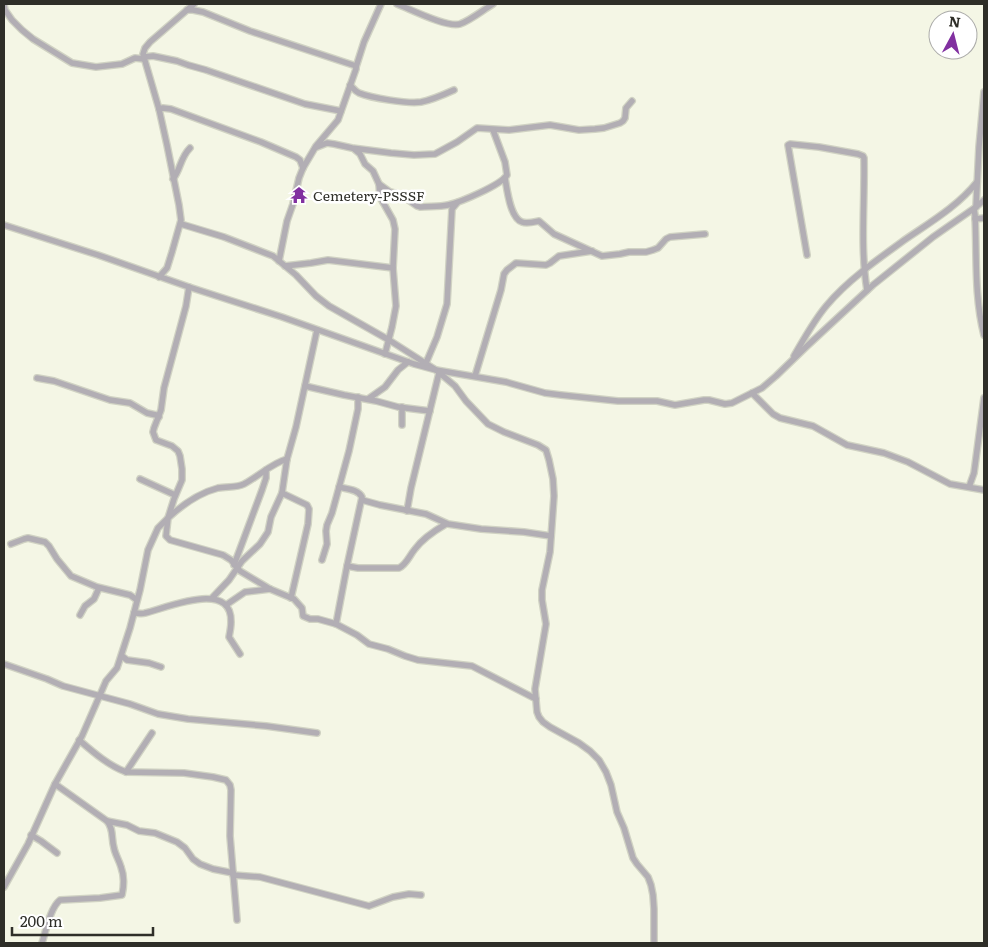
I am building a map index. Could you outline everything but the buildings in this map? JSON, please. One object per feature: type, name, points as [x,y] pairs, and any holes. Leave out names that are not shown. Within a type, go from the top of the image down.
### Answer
[{"type":"street","points":[[159,277],[167,268],[181,224],[179,204],[158,109],[144,58],[144,51],[147,46],[194,4]]},
{"type":"street","points":[[279,261],[298,178],[315,148],[338,120],[364,42],[381,4]]},
{"type":"street","points":[[397,4],[439,21],[457,25],[493,4]]},
{"type":"street","points":[[4,8],[12,20],[33,39],[72,63],[96,67],[122,64],[136,58],[153,56],[206,70],[305,104],[341,111]]},
{"type":"street","points":[[187,10],[203,12],[250,31],[356,66]]},
{"type":"street","points":[[350,85],[359,93],[417,103],[434,99],[454,90]]},
{"type":"street","points":[[984,92],[975,208],[976,284],[982,309],[980,319],[984,335]]},
{"type":"street","points":[[315,148],[334,144],[352,148],[407,154],[434,154],[457,142],[477,128],[516,130],[550,125],[579,130],[604,128],[623,121],[626,108],[632,101]]},
{"type":"street","points":[[158,109],[171,109],[261,142],[296,157],[300,160],[303,168]]},
{"type":"street","points":[[493,130],[505,162],[509,198],[519,220],[526,223],[538,221],[554,234],[602,256],[629,252],[646,252],[658,248],[670,237],[705,234]]},
{"type":"street","points":[[806,255],[788,145],[841,150],[864,157],[864,270],[867,290]]},
{"type":"street","points":[[173,179],[184,155],[190,148]]},
{"type":"street","points":[[352,148],[360,154],[373,171],[379,184],[380,197],[394,224],[393,268],[396,306],[385,354]]},
{"type":"street","points":[[379,184],[418,207],[446,205],[489,188],[506,178]]},
{"type":"street","points":[[789,364],[816,319],[842,289],[897,245],[942,215],[977,182]]},
{"type":"street","points":[[4,225],[98,255],[438,371],[506,382],[553,394],[618,400],[657,401],[675,405],[709,400],[728,404],[762,388],[867,290],[933,237],[984,200]]},
{"type":"street","points":[[426,363],[437,337],[447,304],[452,210],[458,201]]},
{"type":"street","points":[[975,219],[984,218]]},
{"type":"street","points":[[181,224],[268,253],[329,306],[389,340],[438,371],[455,386],[466,401],[488,424],[546,450],[554,487],[554,496],[550,552],[542,590],[546,624],[535,689],[536,706],[539,717],[543,722],[579,742],[599,760],[606,772],[633,858],[648,877],[654,895],[654,943]]},
{"type":"street","points":[[474,376],[501,290],[504,274],[507,270],[516,263],[546,265],[559,256],[592,251]]},
{"type":"street","points":[[285,266],[328,260],[393,268]]},
{"type":"street","points":[[189,287],[186,306],[164,388],[159,417],[153,432],[156,440],[175,448],[180,456],[182,477],[168,518],[166,536],[170,540],[223,555],[231,560],[240,571],[270,589],[291,598],[302,608],[304,616],[310,620],[318,619],[336,624],[369,644],[418,660],[472,666],[536,699]]},
{"type":"street","points":[[236,566],[260,544],[268,533],[271,516],[282,493],[287,459],[296,427],[317,330]]},
{"type":"street","points":[[368,399],[385,387],[398,370],[408,362]]},
{"type":"street","points":[[407,511],[438,371]]},
{"type":"street","points":[[37,378],[54,381],[110,400],[130,403],[147,413],[159,417]]},
{"type":"street","points":[[305,386],[402,407],[430,411]]},
{"type":"street","points":[[752,393],[773,414],[780,418],[813,426],[847,445],[884,453],[908,462],[950,484],[984,490]]},
{"type":"street","points":[[322,560],[327,544],[327,525],[349,451],[358,409],[358,397]]},
{"type":"street","points":[[969,487],[974,473],[984,398]]},
{"type":"street","points":[[402,407],[402,425]]},
{"type":"street","points":[[4,887],[22,855],[54,784],[82,736],[106,681],[117,668],[134,612],[148,550],[158,528],[191,500],[218,488],[228,488],[244,484],[278,462],[287,459]]},
{"type":"street","points":[[212,598],[229,580],[236,566],[266,478],[266,470]]},
{"type":"street","points":[[140,479],[175,495]]},
{"type":"street","points":[[336,624],[362,500],[361,494],[338,487]]},
{"type":"street","points":[[282,493],[307,505],[309,509],[308,524],[291,598]]},
{"type":"street","points":[[362,500],[426,514],[446,524],[551,536]]},
{"type":"street","points":[[347,566],[358,568],[399,568],[403,566],[427,536],[446,524]]},
{"type":"street","points":[[11,544],[24,538],[45,542],[56,559],[71,576],[99,588],[130,595],[136,600]]},
{"type":"street","points":[[80,615],[85,606],[94,599],[99,588]]},
{"type":"street","points":[[226,605],[245,592],[270,589]]},
{"type":"street","points":[[134,612],[145,613],[182,602],[212,598],[226,605],[229,609],[232,620],[229,637],[240,654]]},
{"type":"street","points":[[122,656],[127,660],[161,667]]},
{"type":"street","points":[[4,664],[63,686],[130,704],[158,714],[317,733]]},
{"type":"street","points":[[126,772],[152,733]]},
{"type":"street","points":[[79,740],[105,760],[126,772],[184,773],[213,776],[226,780],[231,790],[230,836],[237,920]]},
{"type":"street","points":[[42,943],[50,918],[60,900],[122,895],[124,882],[122,868],[113,847],[110,825],[54,784]]},
{"type":"street","points":[[107,821],[127,825],[139,831],[155,833],[177,842],[200,864],[233,874],[260,877],[369,906],[393,897],[409,894],[421,895]]},
{"type":"street","points":[[31,835],[57,853]]},
{"type":"place","name":"Cemetery-PSSSF","points":[[299,195]]}]
